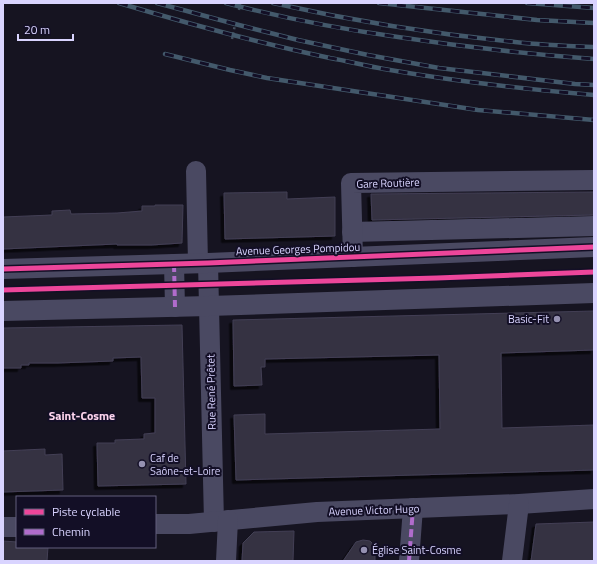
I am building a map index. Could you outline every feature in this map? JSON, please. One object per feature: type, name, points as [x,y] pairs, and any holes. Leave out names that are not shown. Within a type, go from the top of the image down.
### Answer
[{"type":"street","name":"Rue René Prêtet","points":[[196,171],[203,263],[209,306],[221,521],[226,561]]},
{"type":"street","name":"Gare Routière","points":[[352,232],[351,183],[594,180]]},
{"type":"street","points":[[353,257],[352,232],[594,226]]},
{"type":"street","name":"Avenue Georges Pompidou","points":[[3,269],[594,248]]},
{"type":"street","points":[[174,264],[174,307]]},
{"type":"street","points":[[3,311],[209,306],[594,293]]},
{"type":"street","name":"Avenue Victor Hugo","points":[[156,524],[189,524],[317,512],[519,504],[594,499]]},
{"type":"street","points":[[512,561],[519,504]]},
{"type":"street","points":[[409,561],[413,508]]},
{"type":"street","points":[[3,527],[16,527]]},
{"type":"path","points":[[239,10],[240,3]]},
{"type":"path","points":[[232,39],[236,20]]},
{"type":"building","points":[[287,192],[287,199],[335,197],[335,236],[225,239],[224,193]]},
{"type":"building","points":[[594,192],[594,215],[372,220],[371,194]]},
{"type":"building","points":[[183,205],[182,243],[3,249],[3,217],[52,215],[52,211],[70,210],[71,214],[117,213],[142,211],[142,206]]},
{"type":"building","points":[[594,311],[594,350],[501,353],[502,428],[594,425],[594,470],[236,480],[234,415],[265,414],[265,434],[440,429],[439,355],[265,359],[265,367],[261,367],[262,385],[234,386],[233,320]]},
{"type":"building","points":[[182,325],[186,484],[98,486],[97,443],[115,443],[115,440],[144,439],[144,434],[155,433],[155,398],[142,398],[141,357],[113,358],[113,361],[29,363],[29,365],[21,365],[21,368],[3,368],[3,328]]},
{"type":"building","points":[[45,449],[45,455],[62,454],[63,490],[3,492],[3,451]]},
{"type":"building","points":[[594,522],[594,561],[531,561],[536,524]]},
{"type":"building","points":[[294,531],[293,561],[242,561],[243,543],[254,532]]},
{"type":"building","name":"Église Saint-Cosme","points":[[363,540],[370,541],[375,546],[375,561],[343,561],[356,542]]},
{"type":"building","points":[[3,541],[16,542],[16,548],[48,548],[47,561],[3,561]]},
{"type":"railway","points":[[119,3],[250,40],[377,68],[488,84],[594,95]]},
{"type":"railway","points":[[157,3],[298,40],[368,55],[439,68],[594,85]]},
{"type":"railway","points":[[226,3],[333,27],[376,34],[496,50],[594,59]]},
{"type":"railway","points":[[273,3],[363,21],[454,35],[535,44],[594,47]]},
{"type":"railway","points":[[379,3],[537,20],[594,23]]},
{"type":"railway","points":[[527,3],[594,8]]},
{"type":"railway","points":[[165,54],[267,78],[478,110],[594,120]]},
{"type":"marked path","points":[[174,264],[175,307]]},
{"type":"marked path","points":[[409,561],[413,508]]},
{"type":"cycle path","points":[[3,269],[208,263],[594,247]]},
{"type":"cycle path","points":[[3,290],[437,278],[594,272]]},
{"type":"place","name":"Basic-Fit","points":[[557,319]]},
{"type":"place","name":"Caf de Saône-et-Loire","points":[[142,464]]},
{"type":"place","name":"Église Saint-Cosme","points":[[364,550]]},
{"type":"district","name":"Saint-Cosme","points":[[82,415]]}]
